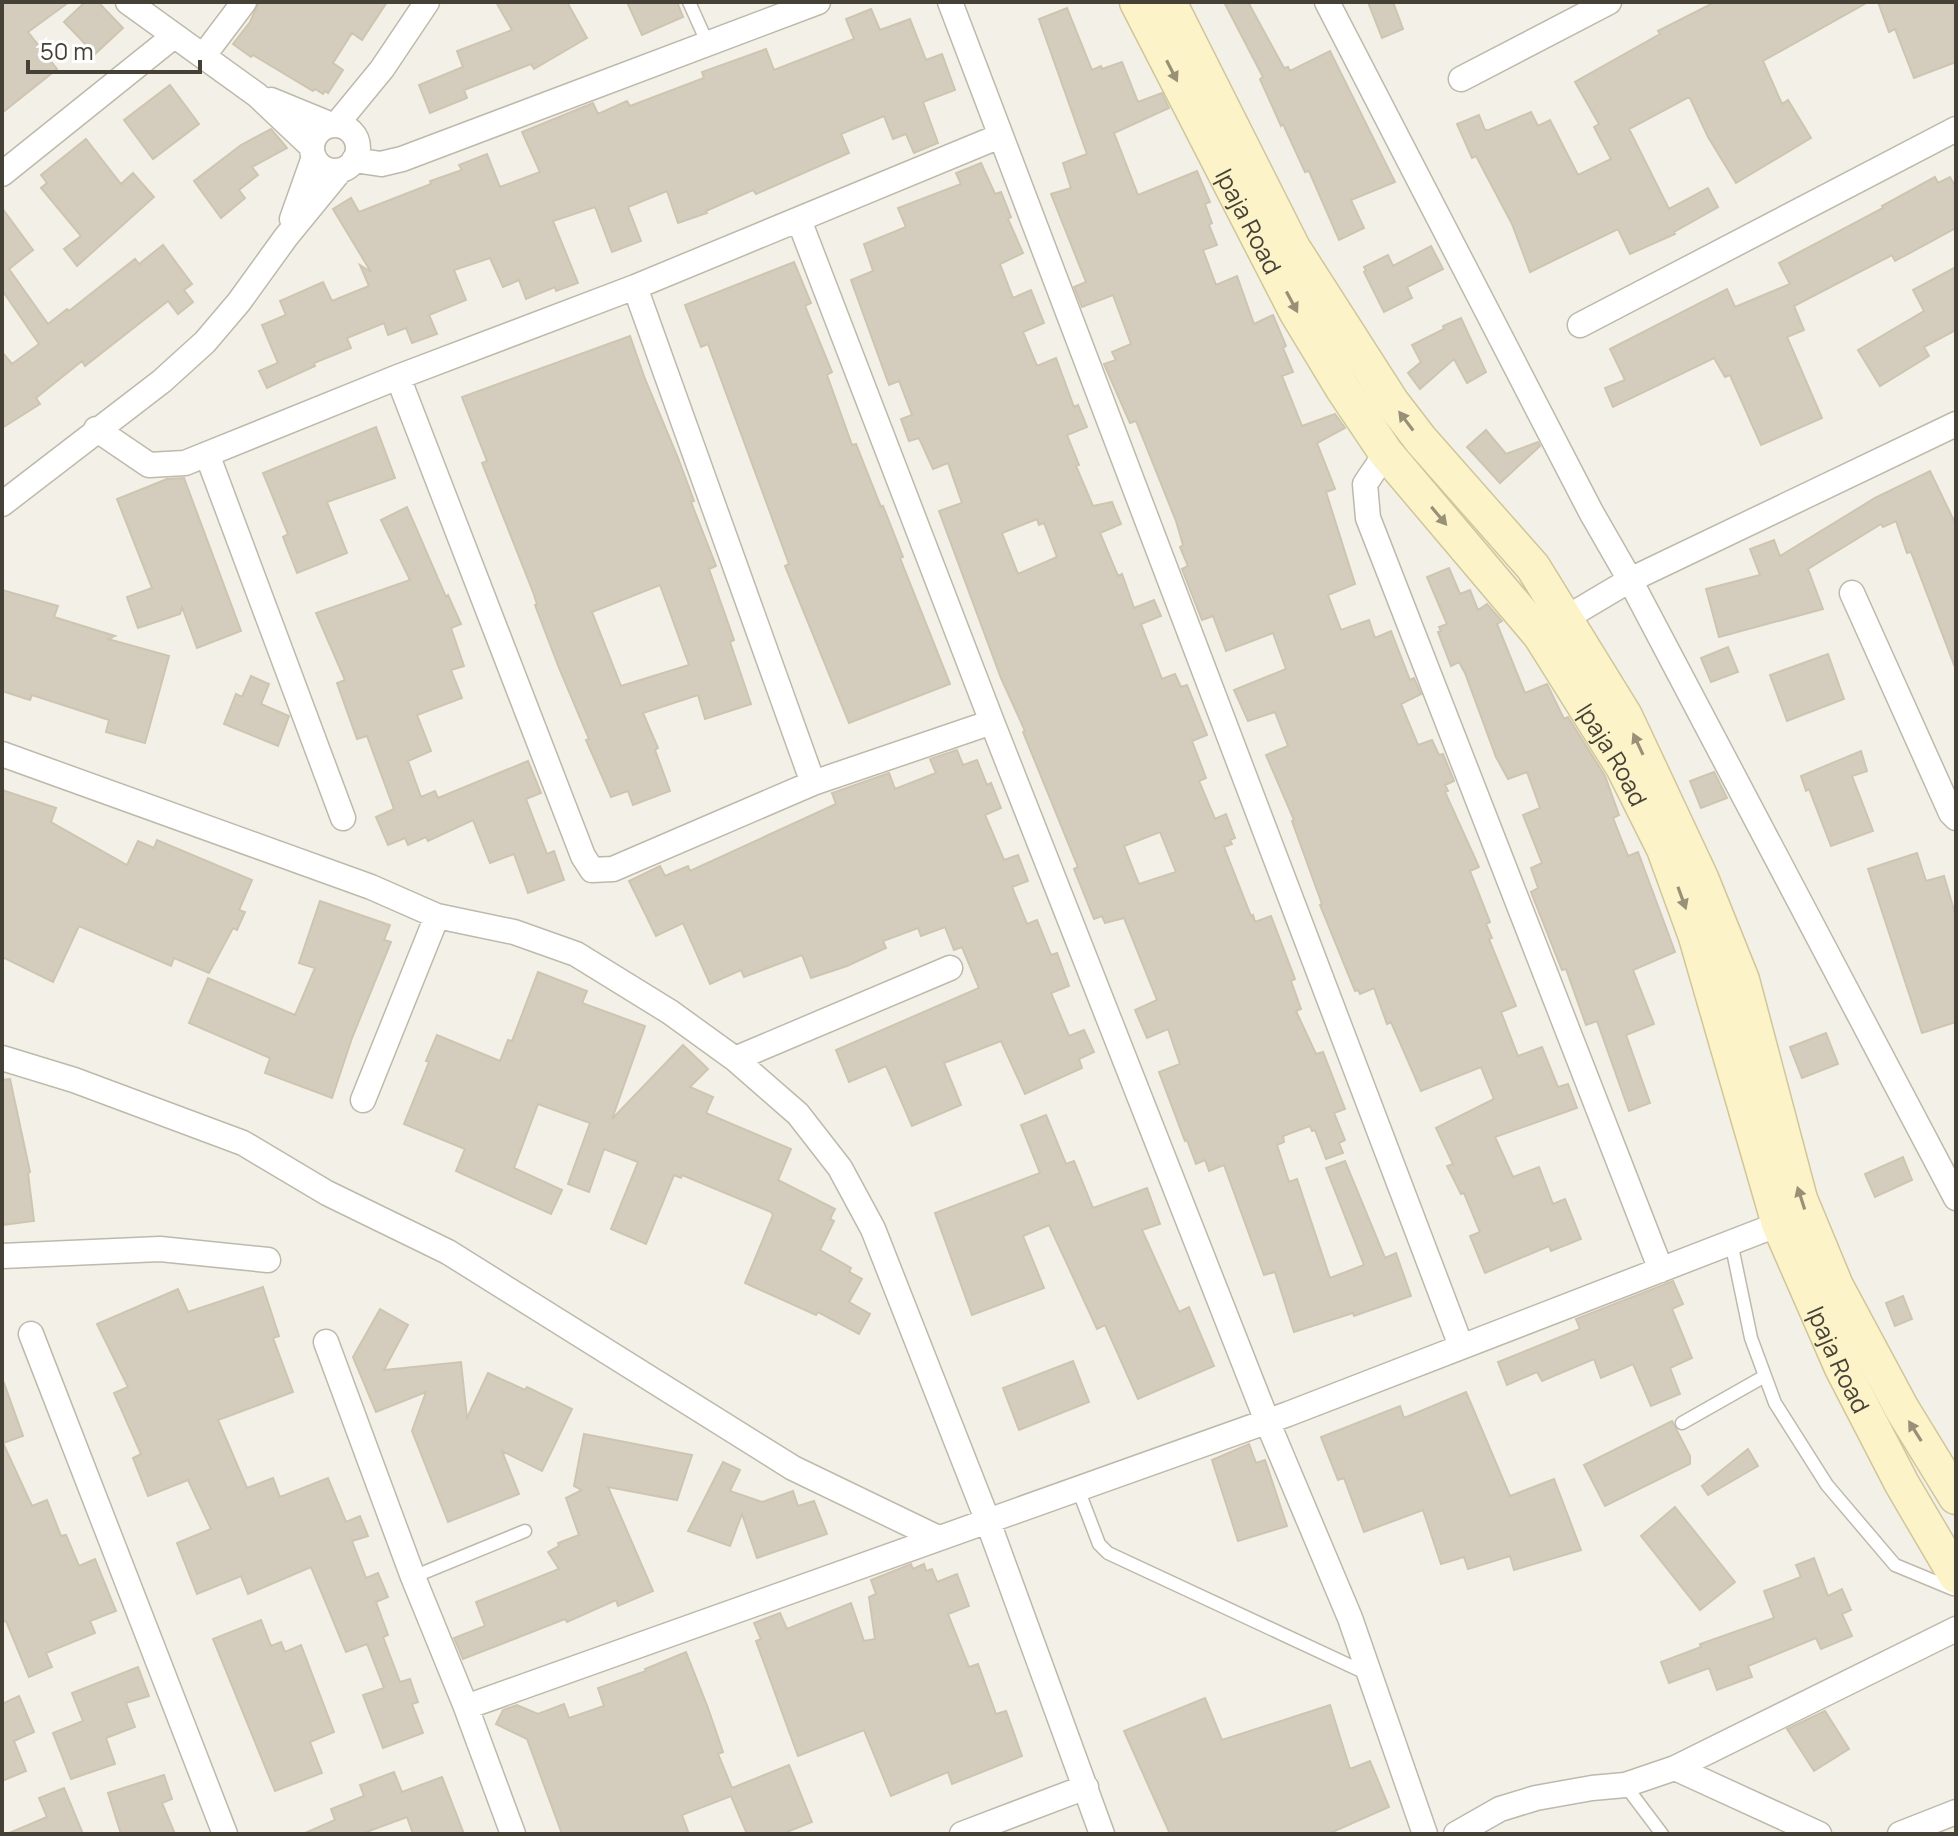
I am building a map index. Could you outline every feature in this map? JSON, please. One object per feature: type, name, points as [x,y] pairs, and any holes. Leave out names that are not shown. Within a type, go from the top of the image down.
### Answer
[{"type":"main road","name":"Ipaja Road","points":[[1137,2],[1297,313],[1386,453],[1540,635],[1623,767],[1664,849],[1696,937],[1779,1224],[1842,1368],[1902,1484],[1956,1576]]},
{"type":"main road","name":"Ipaja Road","points":[[1169,2],[1293,248],[1391,401],[1421,440],[1533,567],[1625,716],[1701,878],[1742,980],[1800,1199],[1836,1286],[1902,1409],[1956,1497]]},
{"type":"street","points":[[128,2],[257,95],[381,164],[608,83],[707,42],[818,2]]},
{"type":"street","points":[[204,55],[244,2]]},
{"type":"street","points":[[257,95],[313,152],[320,166],[329,170],[382,69],[427,2]]},
{"type":"street","points":[[950,2],[1461,1346]]},
{"type":"street","points":[[1327,2],[1583,498],[1630,580],[1956,1198]]},
{"type":"street","points":[[1461,79],[1609,2]]},
{"type":"street","points":[[2,174],[174,36]]},
{"type":"street","points":[[286,237],[313,152],[314,137],[322,129],[344,144]]},
{"type":"street","points":[[1580,325],[1956,129]]},
{"type":"street","points":[[96,429],[149,465],[185,463],[398,377],[635,287],[1000,136]]},
{"type":"street","points":[[2,504],[162,381],[205,342],[239,302],[286,237],[344,144]]},
{"type":"street","points":[[799,220],[992,722],[1267,1421],[1350,1618],[1425,1834]]},
{"type":"street","points":[[635,287],[813,783]]},
{"type":"street","points":[[398,377],[583,856],[592,870],[613,869],[813,783],[992,722]]},
{"type":"street","points":[[1566,618],[1630,580],[1956,424]]},
{"type":"street","points":[[1386,453],[1365,484],[1368,518],[1661,1270]]},
{"type":"street","points":[[207,454],[343,818]]},
{"type":"street","points":[[1852,593],[1951,813],[1956,818]]},
{"type":"street","points":[[2,754],[371,887],[437,916],[514,932],[576,954],[670,1012],[735,1059],[798,1114],[840,1168],[873,1229],[987,1519],[1102,1834]]},
{"type":"street","points":[[363,1100],[437,916]]},
{"type":"street","points":[[735,1059],[950,968]]},
{"type":"street","points":[[2,1058],[74,1080],[243,1143],[327,1193],[448,1252],[793,1468],[936,1537]]},
{"type":"street","points":[[466,1707],[1267,1421],[1779,1224]]},
{"type":"street","points":[[2,1256],[160,1249],[268,1260]]},
{"type":"street","points":[[31,1334],[225,1834]]},
{"type":"street","points":[[326,1342],[513,1834]]},
{"type":"street","points":[[1456,1834],[1500,1809],[1536,1798],[1625,1785],[1675,1768],[1956,1629]]},
{"type":"street","points":[[1675,1768],[1819,1834]]},
{"type":"street","points":[[962,1834],[1086,1787]]},
{"type":"street","points":[[1900,1834],[1956,1812]]},
{"type":"lane","points":[[689,2],[707,42]]},
{"type":"lane","points":[[1731,1242],[1751,1338],[1775,1403],[1827,1485],[1895,1565],[1956,1590]]},
{"type":"lane","points":[[1682,1423],[1765,1376]]},
{"type":"lane","points":[[1078,1489],[1099,1544],[1108,1553],[1368,1674]]},
{"type":"lane","points":[[413,1577],[525,1531]]},
{"type":"lane","points":[[1625,1785],[1662,1834]]},
{"type":"building","points":[[2,2],[69,2],[28,32],[57,69],[2,113]]},
{"type":"building","points":[[85,2],[98,2],[123,28],[95,54],[64,22]]},
{"type":"building","points":[[259,2],[387,2],[362,40],[352,33],[333,63],[343,70],[328,93],[325,91],[323,94],[253,55],[251,57],[233,44],[250,22]]},
{"type":"building","points":[[496,2],[567,2],[587,38],[534,69],[531,64],[464,90],[467,98],[430,113],[419,85],[463,67],[457,51],[512,30]]},
{"type":"building","points":[[627,2],[677,2],[683,17],[642,35]]},
{"type":"building","points":[[1224,2],[1248,2],[1284,68],[1288,67],[1290,71],[1330,51],[1395,182],[1351,200],[1364,228],[1339,240],[1309,171],[1305,172],[1283,124],[1281,126],[1260,79],[1263,77]]},
{"type":"building","points":[[1368,2],[1393,2],[1403,29],[1382,38]]},
{"type":"building","points":[[1715,2],[1868,2],[1763,61],[1782,104],[1788,100],[1811,138],[1736,183],[1708,137],[1690,98],[1687,98],[1629,129],[1669,209],[1708,188],[1718,207],[1675,234],[1630,254],[1618,229],[1530,272],[1512,224],[1476,156],[1472,158],[1457,124],[1479,115],[1485,130],[1489,130],[1531,112],[1538,126],[1550,120],[1578,175],[1611,159],[1594,127],[1599,124],[1575,82],[1660,34],[1658,31]]},
{"type":"building","points":[[1878,2],[1956,2],[1956,62],[1914,78],[1895,29],[1889,32]]},
{"type":"building","points":[[1067,8],[1092,70],[1122,62],[1138,102],[1162,93],[1169,108],[1114,133],[1138,195],[1197,171],[1210,202],[1205,204],[1217,245],[1203,250],[1216,285],[1237,276],[1254,324],[1273,315],[1293,372],[1282,376],[1302,426],[1335,414],[1345,428],[1317,443],[1335,489],[1326,492],[1355,584],[1328,595],[1341,630],[1369,620],[1375,638],[1391,631],[1410,680],[1414,678],[1421,694],[1401,704],[1418,745],[1432,740],[1439,755],[1443,754],[1454,781],[1445,785],[1448,791],[1445,792],[1479,867],[1470,871],[1490,922],[1486,924],[1492,938],[1489,939],[1516,1006],[1501,1012],[1518,1056],[1542,1047],[1558,1087],[1568,1084],[1577,1108],[1495,1137],[1513,1177],[1539,1167],[1553,1204],[1565,1199],[1581,1239],[1551,1251],[1549,1246],[1485,1273],[1470,1236],[1480,1232],[1464,1193],[1461,1194],[1447,1166],[1453,1164],[1436,1128],[1494,1099],[1481,1067],[1421,1091],[1391,1022],[1387,1024],[1374,988],[1360,994],[1358,990],[1355,991],[1320,905],[1294,820],[1266,755],[1288,746],[1275,712],[1248,721],[1234,690],[1286,669],[1273,633],[1226,651],[1213,616],[1202,620],[1182,569],[1188,566],[1180,547],[1183,545],[1176,521],[1136,421],[1130,423],[1104,364],[1116,360],[1112,352],[1131,344],[1113,295],[1082,307],[1074,287],[1086,282],[1051,194],[1071,188],[1063,163],[1087,154],[1039,19]]},
{"type":"building","points":[[871,9],[880,30],[910,19],[926,60],[942,54],[955,90],[923,102],[938,143],[914,153],[906,134],[893,139],[884,116],[841,134],[849,153],[756,194],[753,190],[707,213],[678,223],[667,191],[628,207],[641,241],[612,252],[595,207],[553,221],[578,283],[556,291],[555,287],[526,299],[519,280],[503,287],[490,258],[454,270],[466,300],[429,315],[437,334],[412,343],[406,328],[388,335],[384,323],[347,338],[351,348],[267,388],[259,371],[278,363],[262,325],[286,315],[280,301],[323,282],[332,301],[369,286],[360,265],[371,272],[333,209],[351,198],[359,212],[462,170],[459,165],[487,154],[500,187],[540,172],[522,132],[593,103],[598,114],[627,101],[630,106],[704,78],[702,72],[766,49],[774,70],[854,39],[846,19]]},
{"type":"building","points":[[170,85],[199,124],[153,159],[124,120]]},
{"type":"building","points":[[271,129],[287,148],[252,167],[258,175],[239,190],[245,198],[221,218],[194,181],[241,145]]},
{"type":"building","points":[[86,139],[121,184],[133,173],[154,197],[77,266],[64,249],[81,236],[41,188],[47,183],[41,175]]},
{"type":"building","points":[[981,163],[995,194],[1001,192],[1011,217],[1008,219],[1023,253],[1000,264],[1013,298],[1031,290],[1044,323],[1023,332],[1037,366],[1056,358],[1074,407],[1078,405],[1087,427],[1067,435],[1079,465],[1076,466],[1093,506],[1112,502],[1121,524],[1100,533],[1118,576],[1122,574],[1134,608],[1154,600],[1161,616],[1141,624],[1162,679],[1175,674],[1181,687],[1187,685],[1207,735],[1192,741],[1206,778],[1199,781],[1215,819],[1226,814],[1235,838],[1230,840],[1232,844],[1224,847],[1251,916],[1255,922],[1271,916],[1295,979],[1291,981],[1301,1009],[1296,1011],[1316,1054],[1323,1052],[1345,1109],[1334,1113],[1345,1140],[1339,1143],[1343,1153],[1326,1159],[1315,1130],[1312,1131],[1310,1126],[1283,1136],[1284,1142],[1277,1145],[1289,1182],[1297,1179],[1330,1278],[1364,1265],[1326,1168],[1345,1161],[1385,1258],[1396,1253],[1411,1296],[1294,1332],[1275,1272],[1264,1275],[1224,1165],[1209,1171],[1205,1160],[1196,1164],[1185,1141],[1159,1072],[1180,1064],[1168,1029],[1147,1038],[1135,1010],[1157,1000],[1124,918],[1105,923],[1102,916],[1094,919],[1074,869],[1078,867],[1001,678],[939,511],[962,503],[948,463],[933,469],[919,438],[909,441],[901,419],[912,415],[899,381],[889,385],[851,280],[873,271],[864,244],[906,227],[898,208],[961,184],[956,173]],"holes":[[[1037,519],[1039,525],[1044,523],[1057,557],[1018,574],[1002,533]],[[1160,832],[1176,872],[1139,884],[1124,846]]]},
{"type":"building","points":[[1935,177],[1938,183],[1950,177],[1956,188],[1956,228],[1895,261],[1892,255],[1794,306],[1804,330],[1787,337],[1822,418],[1761,445],[1730,375],[1725,377],[1714,358],[1613,407],[1605,388],[1625,380],[1610,349],[1727,289],[1735,307],[1790,284],[1779,263]]},
{"type":"building","points":[[2,208],[33,250],[9,269],[48,324],[135,259],[139,264],[163,245],[192,284],[184,290],[193,302],[178,314],[168,301],[85,366],[82,361],[36,398],[40,404],[2,428],[2,352],[12,364],[39,344],[2,290]]},
{"type":"building","points":[[1431,246],[1443,269],[1407,287],[1412,298],[1384,312],[1364,267],[1388,255],[1393,266]]},
{"type":"building","points":[[794,262],[811,303],[805,306],[832,372],[827,375],[852,445],[856,444],[883,506],[903,557],[900,558],[950,684],[849,723],[785,566],[789,564],[708,344],[701,347],[685,305]]},
{"type":"building","points":[[1956,267],[1956,330],[1924,347],[1929,356],[1880,386],[1858,350],[1924,311],[1913,290]]},
{"type":"building","points":[[1461,318],[1486,372],[1467,383],[1454,359],[1420,389],[1408,373],[1421,362],[1412,345]]},
{"type":"building","points":[[630,336],[716,566],[709,569],[734,640],[730,642],[751,704],[705,719],[698,695],[643,713],[658,748],[655,750],[670,791],[633,805],[628,791],[611,797],[586,740],[589,739],[482,463],[487,461],[462,397]],"holes":[[[660,585],[689,665],[621,686],[592,612]]]},
{"type":"building","points":[[376,427],[395,478],[327,502],[347,553],[297,573],[283,537],[288,534],[263,473]]},
{"type":"building","points":[[1486,430],[1506,454],[1538,442],[1540,446],[1500,483],[1467,447]]},
{"type":"building","points":[[1930,471],[1956,525],[1956,670],[1896,521],[1883,527],[1881,524],[1808,569],[1823,609],[1719,637],[1706,589],[1760,575],[1750,549],[1774,540],[1780,556],[1875,498]]},
{"type":"building","points":[[184,478],[241,631],[197,648],[182,607],[180,614],[138,628],[127,597],[152,588],[117,499],[167,479]]},
{"type":"building","points":[[407,507],[461,624],[451,628],[464,666],[451,670],[462,698],[417,715],[431,751],[408,761],[421,797],[435,791],[438,798],[528,761],[541,793],[526,799],[547,854],[554,851],[564,880],[528,893],[514,854],[490,863],[473,820],[428,841],[426,837],[408,845],[405,838],[388,845],[376,817],[394,809],[367,736],[357,739],[337,683],[345,680],[316,613],[410,580],[381,520]]},
{"type":"building","points":[[1449,568],[1460,594],[1470,590],[1478,610],[1487,604],[1502,621],[1497,624],[1525,693],[1547,684],[1564,719],[1568,717],[1605,776],[1619,815],[1613,818],[1628,856],[1638,852],[1675,952],[1633,970],[1654,1024],[1626,1035],[1650,1103],[1629,1111],[1597,1021],[1586,1025],[1566,969],[1562,970],[1531,892],[1538,888],[1531,868],[1542,863],[1523,815],[1540,808],[1527,772],[1508,779],[1496,757],[1465,673],[1459,662],[1451,666],[1438,632],[1441,631],[1439,627],[1447,624],[1427,577]]},
{"type":"building","points":[[2,590],[58,606],[54,617],[115,636],[108,639],[169,656],[145,743],[106,732],[109,720],[32,695],[30,700],[2,691]]},
{"type":"building","points":[[1728,647],[1738,672],[1711,682],[1701,658]]},
{"type":"building","points":[[1828,654],[1844,699],[1787,721],[1770,675]]},
{"type":"building","points":[[251,676],[269,684],[261,704],[289,716],[278,746],[224,724],[236,694],[242,697]]},
{"type":"building","points":[[957,750],[963,765],[977,760],[987,785],[991,783],[1001,808],[985,815],[1004,860],[1018,855],[1028,881],[1012,887],[1027,924],[1037,920],[1051,955],[1057,953],[1069,986],[1051,993],[1069,1036],[1084,1030],[1094,1052],[1079,1059],[1082,1068],[1025,1094],[1001,1041],[944,1063],[961,1105],[912,1126],[886,1066],[849,1082],[836,1050],[979,988],[962,947],[954,950],[945,927],[921,936],[918,928],[883,941],[886,948],[811,978],[802,955],[744,977],[741,970],[710,984],[683,923],[656,936],[629,881],[660,866],[665,876],[688,866],[690,871],[836,804],[832,793],[889,773],[895,789],[936,773],[930,759]]},
{"type":"building","points":[[1861,751],[1867,771],[1852,776],[1873,831],[1831,846],[1801,776]]},
{"type":"building","points":[[1714,772],[1727,798],[1701,808],[1690,781]]},
{"type":"building","points":[[2,790],[56,808],[51,822],[127,865],[138,841],[154,848],[157,840],[252,880],[239,910],[245,912],[237,930],[233,928],[209,973],[174,958],[171,966],[79,926],[53,982],[2,957]]},
{"type":"building","points":[[1917,853],[1926,881],[1944,876],[1956,917],[1956,1022],[1922,1033],[1868,869]]},
{"type":"building","points":[[320,901],[390,925],[384,940],[391,942],[352,1038],[332,1098],[265,1073],[270,1058],[189,1023],[208,978],[295,1015],[315,968],[299,963]]},
{"type":"building","points":[[538,972],[587,991],[582,1003],[645,1026],[612,1119],[683,1045],[708,1069],[690,1087],[713,1097],[706,1113],[791,1149],[778,1180],[835,1209],[830,1219],[834,1221],[820,1250],[851,1268],[849,1272],[862,1279],[849,1302],[870,1314],[859,1334],[818,1312],[816,1315],[745,1283],[773,1215],[771,1212],[682,1175],[681,1178],[674,1175],[646,1244],[611,1229],[638,1162],[604,1149],[589,1192],[568,1184],[590,1123],[538,1104],[514,1168],[562,1190],[551,1214],[456,1171],[465,1149],[404,1124],[437,1035],[500,1061],[508,1040],[512,1041]]},
{"type":"building","points":[[1826,1033],[1838,1064],[1802,1078],[1790,1047]]},
{"type":"building","points":[[10,1079],[30,1172],[34,1221],[2,1225],[2,1080]]},
{"type":"building","points":[[1046,1115],[1066,1164],[1074,1161],[1093,1208],[1147,1188],[1160,1224],[1142,1230],[1179,1312],[1189,1307],[1214,1366],[1138,1399],[1105,1325],[1097,1329],[1049,1225],[1023,1236],[1044,1288],[972,1315],[935,1213],[1040,1173],[1021,1125]]},
{"type":"building","points":[[1903,1157],[1912,1180],[1875,1197],[1865,1174]]},
{"type":"building","points":[[1673,1281],[1683,1304],[1672,1309],[1692,1358],[1670,1368],[1680,1394],[1651,1406],[1633,1364],[1601,1378],[1594,1359],[1542,1381],[1537,1372],[1507,1385],[1498,1362],[1580,1329],[1576,1319]]},
{"type":"building","points":[[263,1287],[279,1336],[273,1338],[293,1392],[218,1420],[247,1488],[273,1478],[280,1497],[328,1478],[346,1522],[360,1516],[368,1536],[352,1541],[366,1578],[378,1573],[388,1597],[376,1602],[388,1635],[383,1637],[400,1682],[410,1679],[418,1702],[412,1704],[423,1733],[383,1748],[363,1695],[384,1688],[367,1644],[346,1652],[311,1567],[248,1594],[241,1576],[197,1594],[177,1543],[211,1529],[188,1480],[148,1496],[133,1458],[141,1454],[114,1393],[128,1387],[97,1324],[178,1289],[188,1312]]},
{"type":"building","points":[[1903,1296],[1912,1319],[1895,1326],[1886,1303]]},
{"type":"building","points":[[380,1309],[408,1325],[384,1370],[461,1362],[467,1418],[488,1373],[525,1390],[527,1387],[572,1409],[542,1471],[502,1451],[519,1494],[448,1522],[412,1431],[426,1392],[376,1412],[353,1357]]},
{"type":"building","points":[[1073,1361],[1089,1402],[1019,1430],[1003,1388]]},
{"type":"building","points":[[2,1384],[23,1436],[3,1443],[32,1506],[47,1500],[61,1536],[66,1535],[79,1566],[95,1559],[116,1611],[90,1621],[95,1633],[46,1653],[52,1667],[29,1677],[6,1621],[2,1622]]},
{"type":"building","points":[[1466,1392],[1510,1496],[1554,1479],[1581,1550],[1514,1570],[1510,1556],[1468,1569],[1464,1557],[1441,1564],[1423,1510],[1364,1532],[1344,1478],[1338,1480],[1321,1437],[1400,1406],[1404,1418]]},
{"type":"building","points":[[1672,1421],[1690,1456],[1690,1464],[1605,1506],[1584,1465]]},
{"type":"building","points":[[584,1434],[692,1455],[677,1500],[608,1487],[653,1591],[618,1606],[616,1600],[567,1622],[565,1619],[463,1659],[454,1638],[485,1626],[476,1602],[559,1569],[548,1552],[559,1546],[558,1543],[579,1535],[566,1498],[582,1490],[574,1486]]},
{"type":"building","points":[[1249,1444],[1256,1463],[1265,1460],[1287,1526],[1238,1541],[1212,1460]]},
{"type":"building","points":[[1748,1449],[1758,1466],[1708,1495],[1702,1486]]},
{"type":"building","points":[[723,1462],[740,1470],[730,1491],[762,1502],[793,1491],[798,1506],[814,1501],[827,1534],[757,1558],[742,1514],[730,1546],[688,1531]]},
{"type":"building","points":[[1675,1507],[1735,1582],[1700,1610],[1641,1536]]},
{"type":"building","points":[[1814,1558],[1828,1596],[1842,1589],[1851,1610],[1842,1614],[1852,1636],[1821,1649],[1816,1638],[1748,1666],[1752,1677],[1717,1690],[1709,1668],[1669,1683],[1661,1662],[1701,1647],[1700,1644],[1774,1618],[1764,1591],[1801,1577],[1796,1565]]},
{"type":"building","points":[[911,1564],[913,1569],[924,1564],[926,1571],[932,1569],[937,1582],[957,1574],[969,1606],[948,1614],[969,1667],[978,1664],[996,1714],[1006,1711],[1022,1756],[952,1784],[948,1772],[891,1796],[864,1730],[798,1756],[756,1641],[761,1639],[754,1623],[780,1613],[787,1629],[851,1603],[864,1641],[875,1639],[869,1597],[876,1594],[871,1580]]},
{"type":"building","points":[[261,1620],[271,1646],[281,1642],[285,1652],[301,1645],[334,1732],[310,1742],[322,1773],[275,1791],[213,1639]]},
{"type":"building","points":[[686,1652],[723,1752],[718,1754],[732,1788],[789,1765],[812,1822],[782,1834],[747,1834],[731,1796],[682,1815],[689,1834],[562,1834],[527,1739],[496,1724],[503,1710],[517,1705],[538,1714],[564,1704],[569,1718],[604,1706],[598,1688],[646,1671]]},
{"type":"building","points":[[138,1667],[149,1696],[126,1703],[135,1727],[106,1738],[115,1764],[71,1779],[53,1733],[83,1721],[72,1693]]},
{"type":"building","points":[[19,1696],[34,1732],[14,1741],[26,1771],[2,1781],[2,1704]]},
{"type":"building","points":[[1205,1698],[1222,1740],[1330,1705],[1350,1769],[1370,1761],[1389,1807],[1328,1834],[1170,1834],[1124,1731]]},
{"type":"building","points":[[1825,1711],[1849,1749],[1814,1771],[1787,1729]]},
{"type":"building","points":[[394,1772],[402,1792],[442,1777],[464,1834],[413,1834],[407,1817],[361,1834],[303,1834],[335,1820],[331,1809],[364,1796],[360,1785]]},
{"type":"building","points":[[164,1775],[172,1799],[162,1803],[175,1834],[121,1834],[108,1793]]},
{"type":"building","points":[[64,1788],[83,1834],[7,1834],[47,1817],[39,1798]]}]
